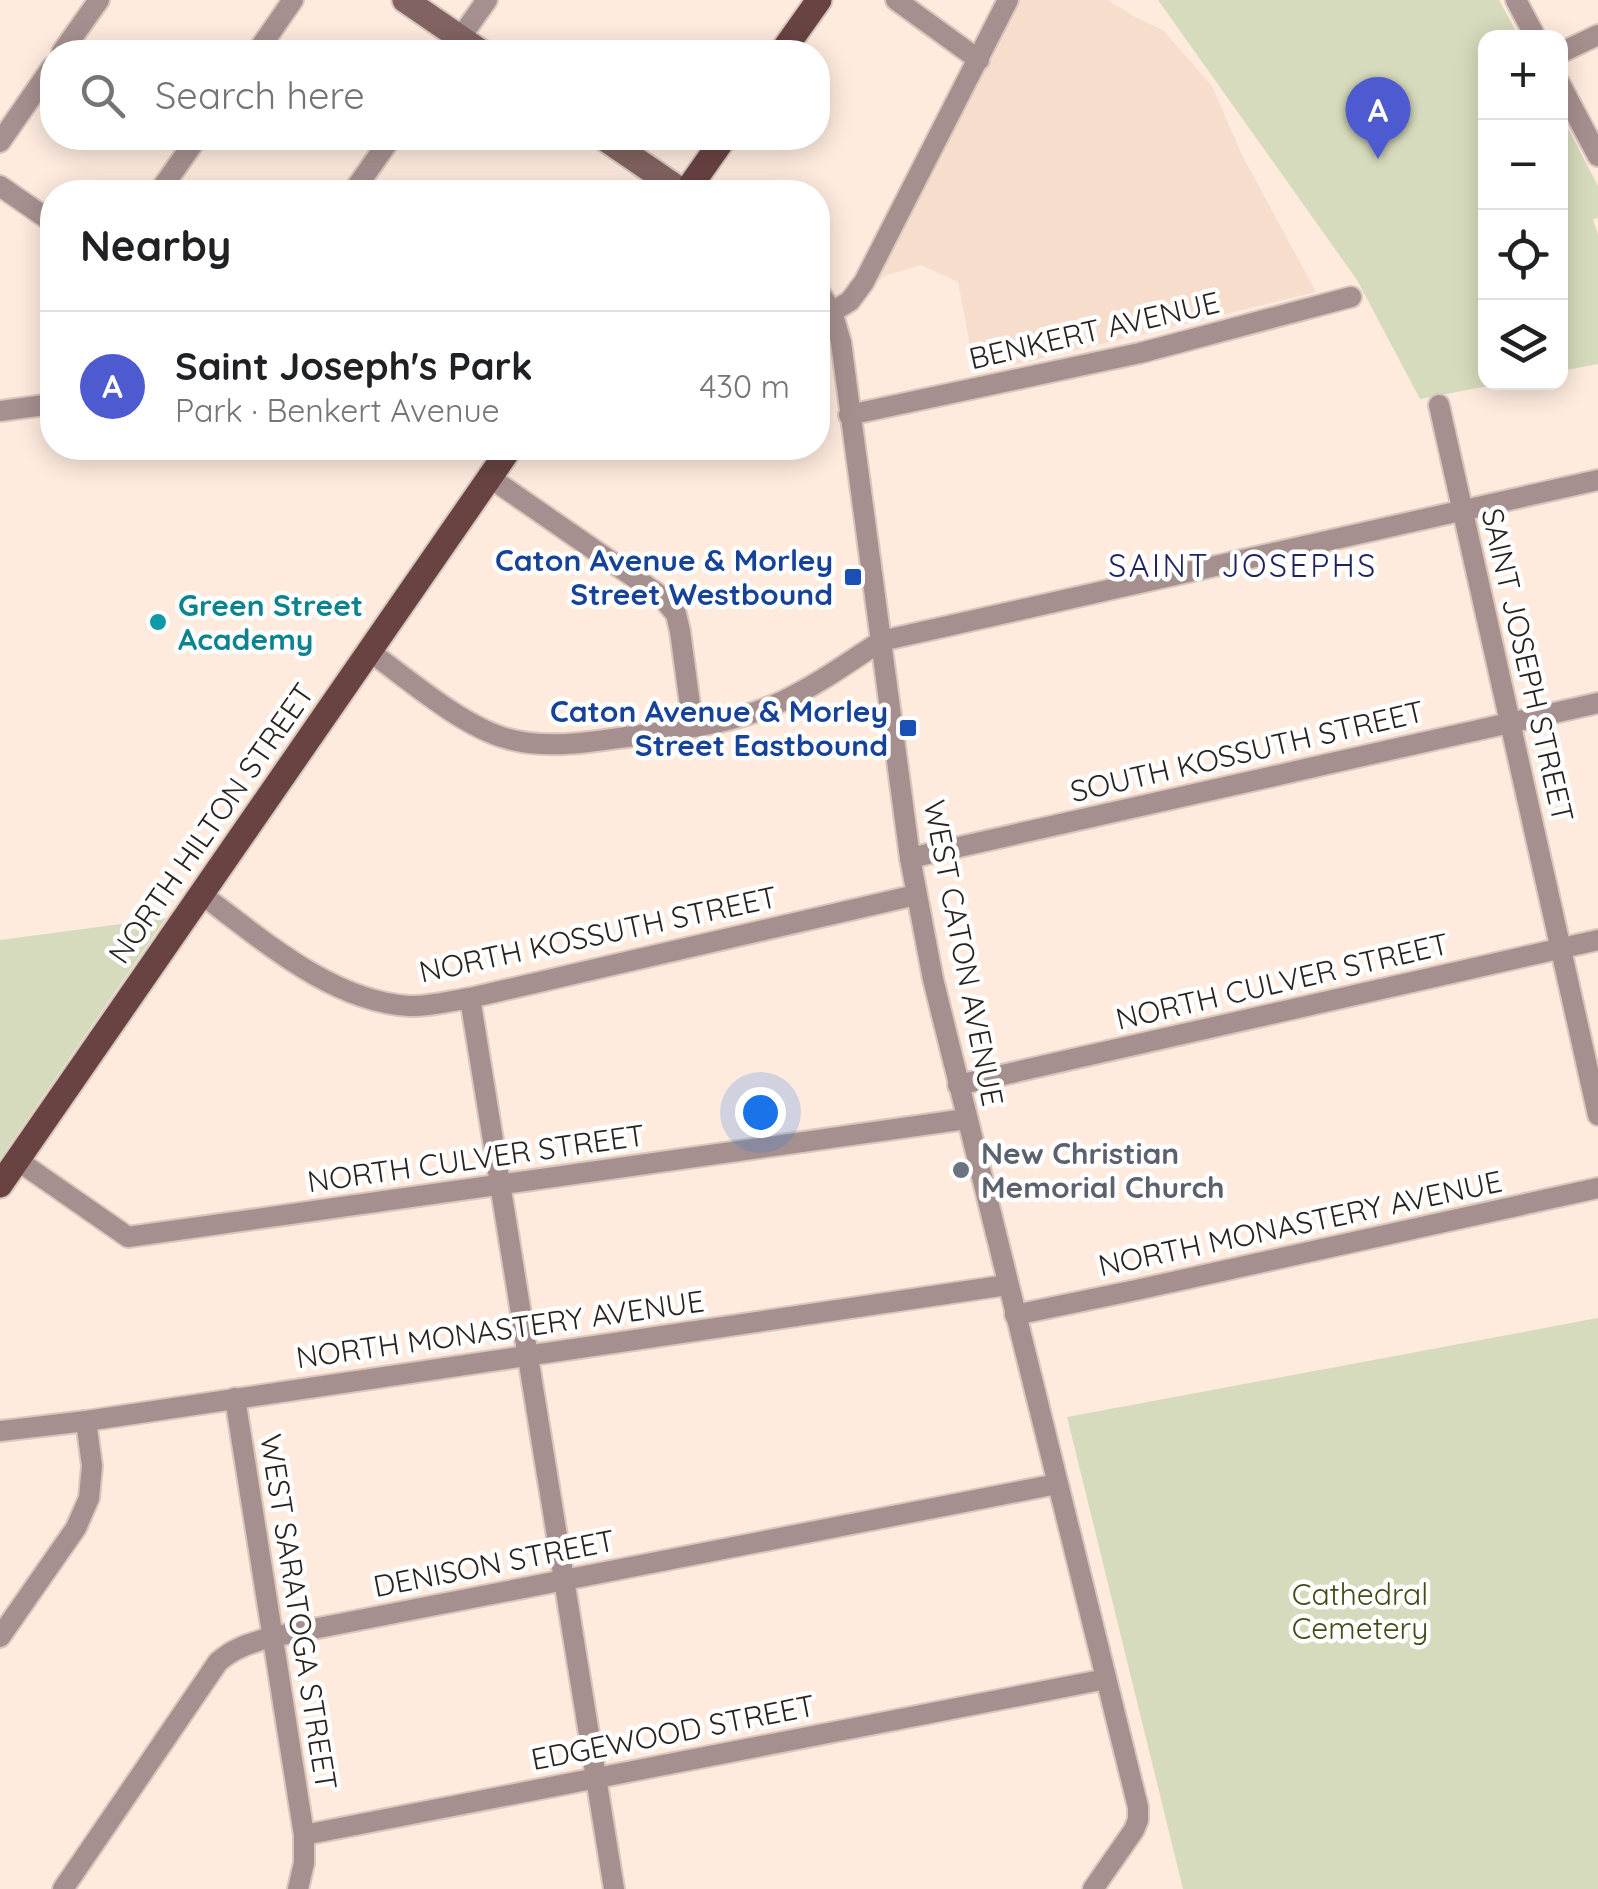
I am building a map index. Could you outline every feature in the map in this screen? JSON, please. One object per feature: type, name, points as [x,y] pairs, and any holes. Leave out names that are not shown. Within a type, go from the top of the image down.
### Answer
[{"type":"main road","points":[[405,0],[454,40]]},
{"type":"main road","points":[[791,40],[819,0]]},
{"type":"main road","points":[[622,150],[666,180]]},
{"type":"main road","points":[[693,180],[715,150]]},
{"type":"main road","name":"NORTH HILTON STREET","points":[[0,1185],[501,460]]},
{"type":"street","points":[[71,40],[99,0]]},
{"type":"street","points":[[265,40],[293,0]]},
{"type":"street","points":[[468,40],[487,0]]},
{"type":"street","points":[[896,0],[979,60]]},
{"type":"street","points":[[832,312],[850,301],[864,282],[1008,0]]},
{"type":"street","points":[[1516,0],[1532,30]]},
{"type":"street","points":[[1568,50],[1598,34]]},
{"type":"street","points":[[0,142],[40,84]]},
{"type":"street","points":[[1568,99],[1598,156]]},
{"type":"street","points":[[168,180],[189,150]]},
{"type":"street","points":[[361,180],[383,150]]},
{"type":"street","points":[[0,186],[40,214]]},
{"type":"street","name":"BENKERT AVENUE","points":[[849,415],[1140,353],[1351,297]]},
{"type":"street","name":"WEST CATON AVENUE","points":[[830,309],[841,342],[916,895],[966,1119],[1138,1807],[1134,1830],[1093,1889]]},
{"type":"street","name":"SAINT JOSEPH STREET","points":[[1439,405],[1598,1115]]},
{"type":"street","points":[[0,411],[40,406]]},
{"type":"street","points":[[489,477],[670,606],[680,631],[693,727]]},
{"type":"street","points":[[369,652],[479,728],[518,741],[564,746],[730,720],[783,701],[881,641],[1598,480]]},
{"type":"street","name":"SOUTH KOSSUTH STREET","points":[[910,858],[1598,703]]},
{"type":"street","name":"NORTH KOSSUTH STREET","points":[[201,894],[302,968],[353,992],[408,1006],[470,998],[916,895]]},
{"type":"street","name":"NORTH CULVER STREET","points":[[958,1085],[1598,940]]},
{"type":"street","points":[[470,998],[614,1889]]},
{"type":"street","name":"NORTH CULVER STREET","points":[[17,1160],[128,1237],[966,1119]]},
{"type":"street","name":"NORTH MONASTERY AVENUE","points":[[1015,1315],[1598,1188]]},
{"type":"street","name":"NORTH MONASTERY AVENUE","points":[[0,1431],[1008,1285]]},
{"type":"street","name":"WEST SARATOGA STREET","points":[[235,1398],[304,1836]]},
{"type":"street","points":[[0,1637],[76,1528],[90,1498],[92,1466],[86,1421]]},
{"type":"street","name":"DENISON STREET","points":[[63,1889],[218,1662],[231,1650],[272,1637],[1058,1484]]},
{"type":"street","name":"EDGEWOOD STREET","points":[[304,1836],[1106,1679]]},
{"type":"street","points":[[298,1889],[304,1863],[304,1836]]},
{"type":"shaded area","points":[[1020,0],[1108,0],[1163,30],[1212,86],[1242,155],[1316,292],[975,372],[958,282],[921,265],[887,275],[873,285]]},
{"type":"green space","points":[[1158,0],[1499,0],[1515,30],[1478,30],[1478,388],[1420,399],[1357,280]]},
{"type":"green space","points":[[1568,128],[1598,186],[1598,218],[1593,219],[1598,235],[1598,364],[1568,370]]},
{"type":"green space","points":[[166,918],[0,1159],[0,940]]},
{"type":"green space","name":"Cathedral Cemetery","points":[[1598,1318],[1598,1889],[1183,1889],[1067,1417]]},
{"type":"place","name":"Saint Joseph's Park","points":[[1378,159]]},
{"type":"place","name":"Caton Avenue & Morley Street Westbound","points":[[853,577]]},
{"type":"place","name":"Green Street Academy","points":[[158,622]]},
{"type":"place","name":"Caton Avenue & Morley Street Eastbound","points":[[908,728]]},
{"type":"place","name":"New Christian Memorial Church","points":[[961,1170]]},
{"type":"district","name":"SAINT JOSEPHS","points":[[1243,565]]}]
